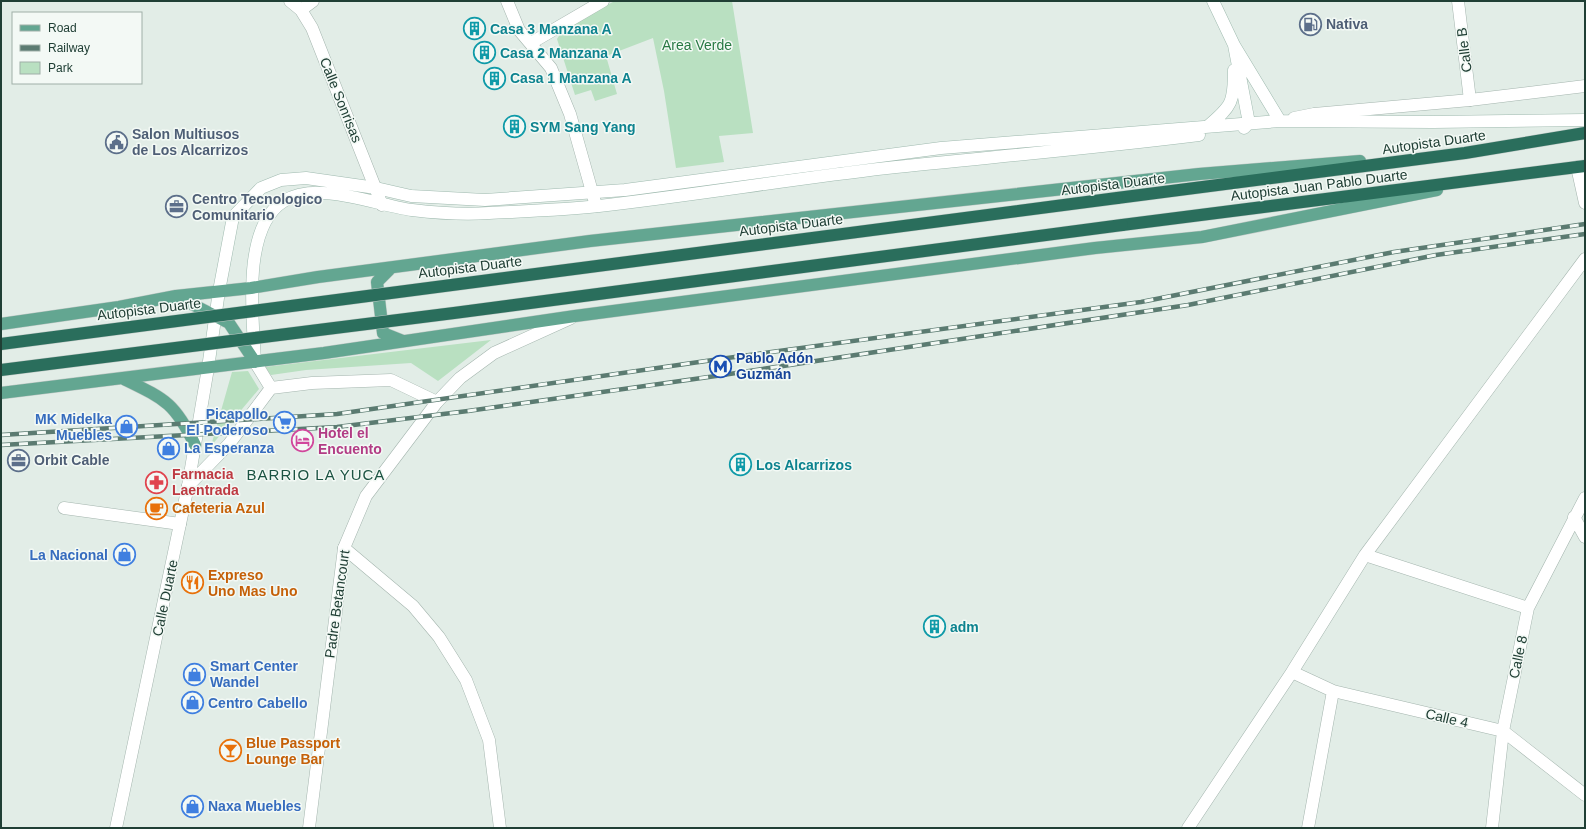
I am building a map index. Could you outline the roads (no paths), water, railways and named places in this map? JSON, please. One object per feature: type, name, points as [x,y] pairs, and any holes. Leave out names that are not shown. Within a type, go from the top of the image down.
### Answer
[{"type":"highway","name":"Autopista Duarte","points":[[1,344],[1465,153],[1585,133]]},
{"type":"highway","points":[[1519,173],[1581,166]]},
{"type":"highway","name":"Autopista Juan Pablo Duarte","points":[[1,370],[462,312],[1519,173]]},
{"type":"main road","points":[[1,324],[119,307],[176,296],[251,288],[318,277],[590,241],[1199,174],[1465,153]]},
{"type":"main road","points":[[1,393],[255,362],[575,316],[1087,249],[1202,237],[1519,173]]},
{"type":"main road","points":[[391,268],[377,282],[383,333],[405,341]]},
{"type":"main road","points":[[176,296],[216,315],[229,323],[255,362]]},
{"type":"main road","points":[[124,379],[160,396],[185,425],[195,445]]},
{"type":"street","name":"Calle Sonrisas","points":[[290,1],[301,10],[312,28],[382,205]]},
{"type":"street","points":[[301,10],[314,1]]},
{"type":"street","points":[[507,1],[519,30],[551,68],[570,114],[594,193],[596,206]]},
{"type":"street","points":[[531,43],[603,1]]},
{"type":"street","points":[[1213,1],[1234,45],[1280,121]]},
{"type":"street","name":"Calle B","points":[[1458,1],[1470,100]]},
{"type":"street","points":[[271,388],[255,362],[251,288],[258,237],[267,219],[282,202],[302,194],[321,193],[342,196],[414,210],[483,214],[596,206],[886,169],[1244,129],[1249,123],[1234,45]]},
{"type":"street","points":[[1208,126],[1226,111],[1232,98],[1234,84],[1234,45]]},
{"type":"street","points":[[1280,121],[1314,114],[1470,100],[1585,86]]},
{"type":"street","points":[[1280,121],[1433,122],[1585,120]]},
{"type":"street","name":"Calle Duarte","points":[[116,828],[188,486],[208,368],[219,291],[233,217],[261,188],[281,180],[306,178],[376,188],[411,196],[485,200],[594,193],[789,169],[941,148],[1280,121]]},
{"type":"street","points":[[1581,166],[1585,203]]},
{"type":"street","points":[[1188,828],[1292,672],[1365,555],[1585,259]]},
{"type":"street","name":"Padre Betancourt","points":[[310,828],[344,548],[366,496],[437,402],[460,378],[494,353],[575,316]]},
{"type":"street","points":[[188,486],[229,444],[271,388],[312,382],[391,380],[437,402]]},
{"type":"street","name":"Calle 8","points":[[1492,828],[1503,731],[1528,608],[1585,498]]},
{"type":"street","points":[[64,508],[180,524]]},
{"type":"street","points":[[1574,517],[1585,537]]},
{"type":"street","points":[[344,548],[413,606],[439,637],[466,680],[489,740],[500,828]]},
{"type":"street","points":[[1365,555],[1528,608]]},
{"type":"street","name":"Calle 4","points":[[1292,672],[1333,691],[1503,731],[1585,795]]},
{"type":"street","points":[[1308,828],[1333,691]]},
{"type":"railway","points":[[1,435],[337,414],[720,359],[1141,302],[1394,252],[1585,224]]},
{"type":"railway","points":[[1,445],[337,427],[468,411],[723,375],[1188,305],[1436,255],[1585,234]]},
{"type":"place","name":"Nativa","points":[[1310,24]]},
{"type":"place","name":"Casa 3 Manzana A","points":[[474,29]]},
{"type":"place","name":"Casa 2 Manzana A","points":[[485,53]]},
{"type":"place","name":"Casa 1 Manzana A","points":[[495,78]]},
{"type":"place","name":"SYM Sang Yang","points":[[515,127]]},
{"type":"place","name":"Salon Multiusos de Los Alcarrizos","points":[[116,142]]},
{"type":"place","name":"Centro Tecnologico Comunitario","points":[[176,207]]},
{"type":"place","name":"Pablo Adón Guzmán","points":[[721,366]]},
{"type":"place","name":"Picapollo El Poderoso","points":[[284,422]]},
{"type":"place","name":"MK Midelka Muebles","points":[[127,427]]},
{"type":"place","name":"Hotel el Encuento","points":[[302,441]]},
{"type":"place","name":"La Esperanza","points":[[169,448]]},
{"type":"place","name":"Orbit Cable","points":[[18,460]]},
{"type":"place","name":"Los Alcarrizos","points":[[741,465]]},
{"type":"place","name":"Farmacia Laentrada","points":[[157,482]]},
{"type":"place","name":"Cafeteria Azul","points":[[157,508]]},
{"type":"place","name":"La Nacional","points":[[124,555]]},
{"type":"place","name":"Expreso Uno Mas Uno","points":[[193,583]]},
{"type":"place","name":"adm","points":[[935,627]]},
{"type":"place","name":"Smart Center Wandel","points":[[195,674]]},
{"type":"place","name":"Centro Cabello","points":[[192,703]]},
{"type":"place","name":"Blue Passport Lounge Bar","points":[[230,751]]},
{"type":"place","name":"Naxa Muebles","points":[[192,806]]},
{"type":"district","name":"BARRIO LA YUCA","points":[[316,474]]},
{"type":"park label","name":"Area Verde","points":[[697,45]]}]
